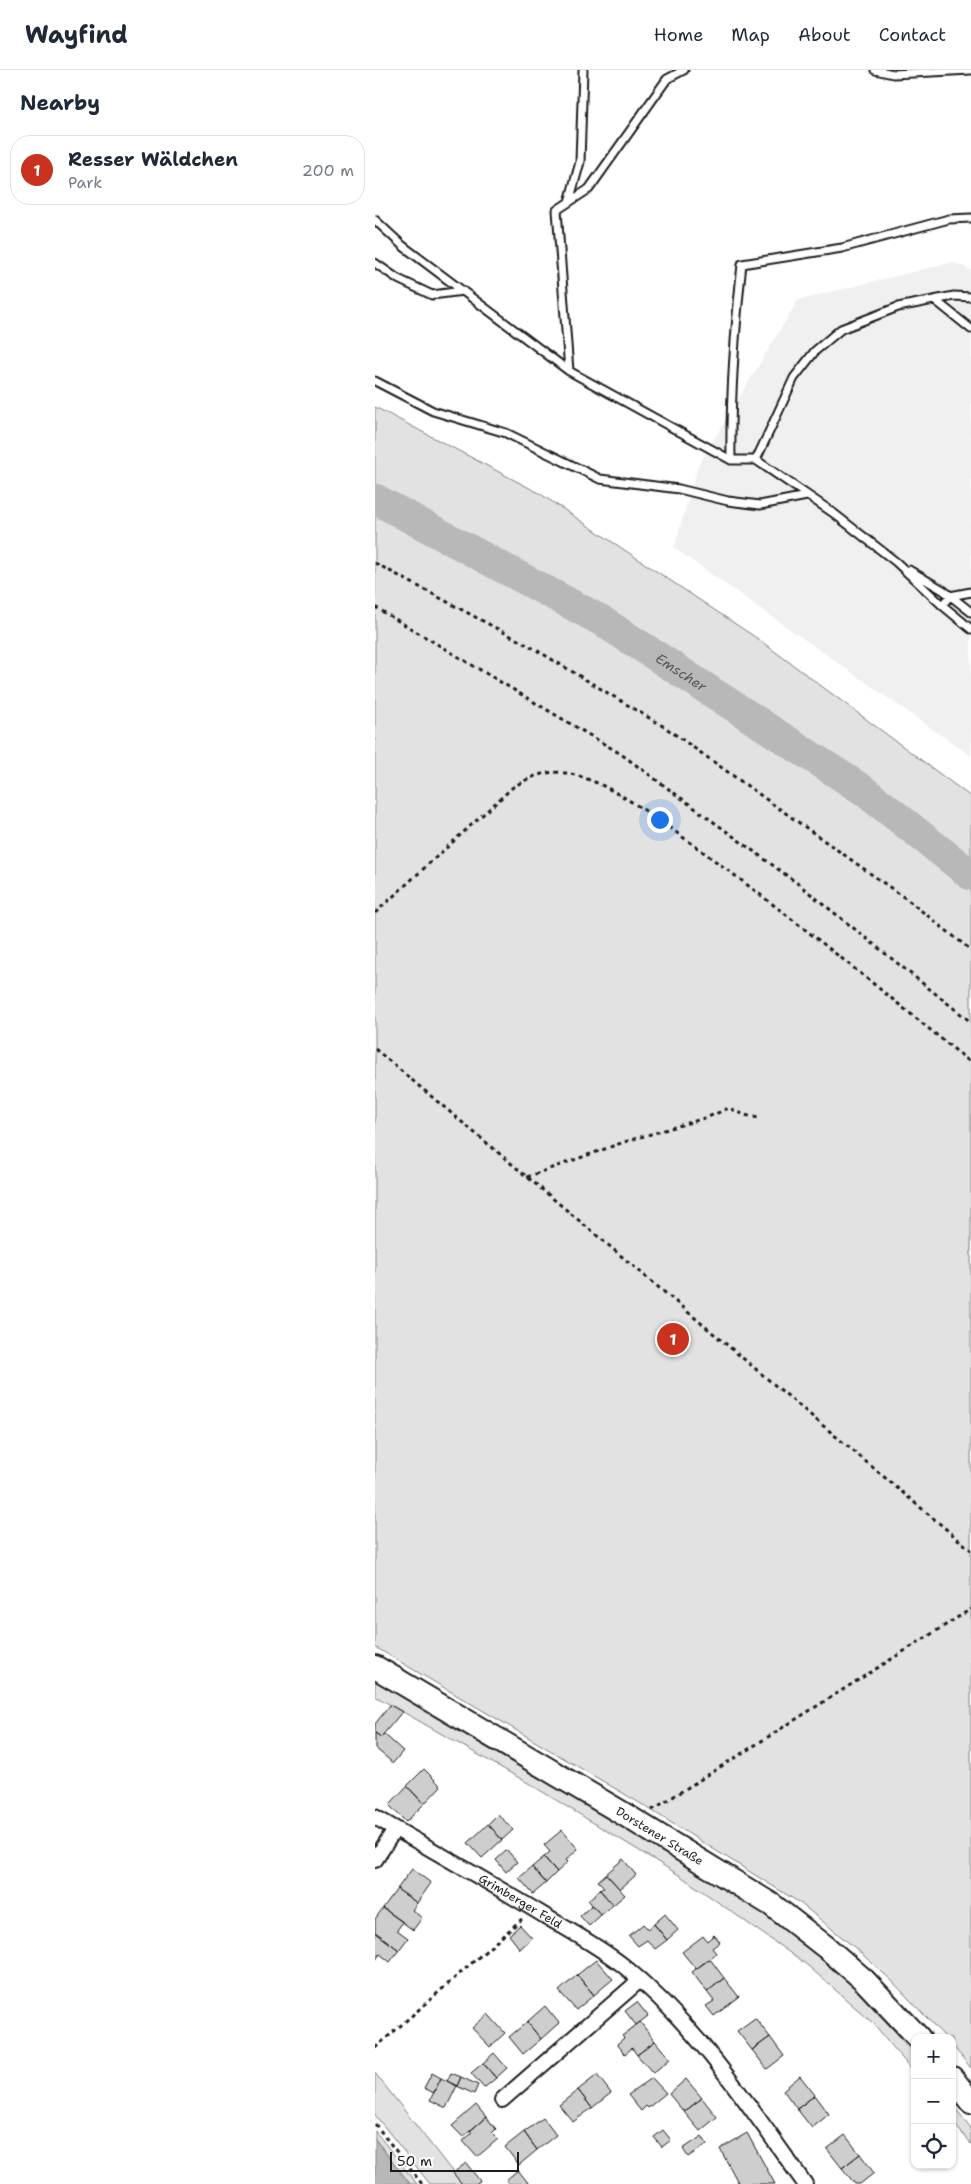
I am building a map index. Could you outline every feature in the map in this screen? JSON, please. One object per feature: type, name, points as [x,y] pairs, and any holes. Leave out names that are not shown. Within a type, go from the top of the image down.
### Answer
[{"type":"main road","name":"Dorstener Straße","points":[[375,1668],[747,1889],[799,1925],[863,1980],[915,2034]]},
{"type":"main road","points":[[953,2079],[971,2102]]},
{"type":"street","name":"Grimberger Feld","points":[[375,1817],[610,1955],[640,1980],[701,2042],[729,2077],[805,2184]]},
{"type":"street","points":[[375,1860],[395,1828]]},
{"type":"street","points":[[502,2100],[640,1980]]},
{"type":"lane","points":[[569,202],[580,162],[583,70]]},
{"type":"lane","points":[[569,371],[557,210],[589,189],[667,79],[684,70]]},
{"type":"lane","points":[[875,70],[893,74],[971,70]]},
{"type":"lane","points":[[731,460],[731,406],[742,264],[842,248],[949,219],[971,218]]},
{"type":"lane","points":[[375,220],[403,246],[569,371],[731,460],[755,460],[832,512],[896,562],[971,629]]},
{"type":"lane","points":[[375,263],[397,280],[432,295],[463,291]]},
{"type":"lane","points":[[755,460],[794,378],[815,352],[841,329],[898,307],[954,296],[971,297]]},
{"type":"lane","points":[[935,300],[971,329]]},
{"type":"lane","points":[[375,382],[433,411],[506,433],[600,479],[679,489],[728,501],[761,505],[807,496]]},
{"type":"lane","points":[[896,562],[950,596],[971,612]]},
{"type":"lane","points":[[942,605],[950,596],[971,592]]},
{"type":"path","points":[[375,563],[533,648],[665,728],[909,901],[971,950]]},
{"type":"path","points":[[375,607],[621,754],[797,883],[971,1022]]},
{"type":"path","points":[[375,913],[513,787],[537,773],[565,773],[596,782],[678,834],[877,986],[971,1063]]},
{"type":"path","points":[[375,1049],[971,1550]]},
{"type":"path","points":[[526,1177],[624,1142],[708,1117],[729,1108],[758,1118]]},
{"type":"path","points":[[635,1821],[971,1609]]},
{"type":"path","points":[[375,2048],[534,1909]]},
{"type":"path","points":[[375,2124],[422,2184]]},
{"type":"shaded area","points":[[953,262],[971,270],[971,756],[674,548],[698,466],[798,300]]},
{"type":"shaded area","points":[[375,407],[539,493],[758,639],[971,797],[971,2068],[956,2050],[956,2034],[942,2034],[891,1980],[800,1903],[638,1802],[375,1647]]},
{"type":"shaded area","points":[[375,1681],[486,1744],[750,1903],[794,1934],[842,1974],[911,2051],[911,2069],[874,2024],[807,1965],[679,1875],[528,1783],[375,1696]]},
{"type":"shaded area","points":[[375,2073],[462,2184],[430,2184],[375,2115]]},
{"type":"shaded area","points":[[956,2109],[971,2128],[971,2144],[956,2126]]},
{"type":"shaded area","points":[[375,2131],[417,2184],[410,2184],[375,2139]]},
{"type":"shaded area","points":[[375,2139],[410,2184],[375,2184]]},
{"type":"building","points":[[390,1705],[402,1712],[381,1737],[375,1733],[375,1724]]},
{"type":"building","points":[[375,1733],[381,1737],[384,1734],[403,1751],[393,1763],[375,1748]]},
{"type":"building","points":[[424,1769],[441,1786],[424,1804],[407,1786]]},
{"type":"building","points":[[407,1786],[424,1804],[406,1822],[389,1805]]},
{"type":"building","points":[[498,1814],[513,1830],[502,1840],[488,1824]]},
{"type":"building","points":[[488,1824],[502,1840],[482,1858],[468,1843]]},
{"type":"building","points":[[562,1830],[578,1849],[557,1872],[544,1857],[550,1852],[544,1845]]},
{"type":"building","points":[[507,1850],[517,1862],[506,1872],[496,1860]]},
{"type":"building","points":[[544,1857],[557,1872],[546,1883],[532,1867]]},
{"type":"building","points":[[623,1859],[636,1875],[620,1889],[606,1874]]},
{"type":"building","points":[[532,1867],[546,1883],[533,1894],[519,1878]]},
{"type":"building","points":[[412,1869],[431,1883],[417,1903],[397,1889]]},
{"type":"building","points":[[606,1874],[625,1895],[613,1905],[600,1890],[604,1887],[598,1881]]},
{"type":"building","points":[[397,1889],[417,1903],[412,1910],[422,1918],[413,1930],[383,1908]]},
{"type":"building","points":[[600,1890],[613,1905],[601,1915],[588,1900]]},
{"type":"building","points":[[592,1905],[601,1915],[589,1926],[580,1916]]},
{"type":"building","points":[[383,1908],[403,1922],[397,1930],[408,1938],[399,1950],[375,1932],[375,1919]]},
{"type":"building","points":[[665,1914],[678,1930],[667,1940],[654,1924]]},
{"type":"building","points":[[643,1924],[648,1929],[654,1924],[667,1940],[655,1949],[647,1940],[638,1946],[629,1936]]},
{"type":"building","points":[[520,1925],[532,1938],[520,1949],[509,1935]]},
{"type":"building","points":[[375,1932],[399,1950],[390,1962],[380,1954],[375,1961]]},
{"type":"building","points":[[714,1935],[720,1942],[712,1948],[716,1953],[696,1969],[682,1952],[703,1936],[707,1941]]},
{"type":"building","points":[[710,1959],[724,1978],[707,1992],[692,1972]]},
{"type":"building","points":[[596,1960],[613,1979],[594,1995],[577,1975]]},
{"type":"building","points":[[577,1975],[594,1995],[576,2010],[559,1991]]},
{"type":"building","points":[[724,1978],[739,1997],[714,2016],[706,2006],[714,2001],[707,1992]]},
{"type":"building","points":[[637,2002],[648,2016],[636,2025],[625,2011]]},
{"type":"building","points":[[545,2006],[559,2023],[541,2039],[527,2022]]},
{"type":"building","points":[[488,2014],[505,2033],[490,2047],[472,2028]]},
{"type":"building","points":[[755,2018],[770,2037],[752,2050],[737,2031]]},
{"type":"building","points":[[527,2022],[541,2039],[523,2054],[509,2037]]},
{"type":"building","points":[[640,2022],[655,2041],[637,2055],[632,2048],[625,2054],[617,2044],[624,2038],[622,2036]]},
{"type":"building","points":[[770,2037],[784,2056],[767,2069],[752,2050]]},
{"type":"building","points":[[655,2041],[670,2059],[653,2073],[637,2055]]},
{"type":"building","points":[[494,2053],[507,2068],[496,2078],[483,2063]]},
{"type":"building","points":[[483,2063],[496,2078],[484,2088],[471,2073]]},
{"type":"building","points":[[432,2073],[441,2078],[434,2093],[424,2088]]},
{"type":"building","points":[[451,2073],[461,2077],[457,2086],[447,2081]]},
{"type":"building","points":[[597,2075],[611,2093],[592,2108],[578,2090]]},
{"type":"building","points":[[800,2076],[815,2095],[797,2109],[783,2090]]},
{"type":"building","points":[[461,2077],[478,2085],[474,2094],[457,2086]]},
{"type":"building","points":[[441,2078],[457,2086],[446,2108],[430,2100]]},
{"type":"building","points":[[652,2078],[666,2093],[648,2108],[646,2106],[641,2111],[628,2095]]},
{"type":"building","points":[[686,2079],[702,2098],[684,2112],[669,2094]]},
{"type":"building","points":[[578,2090],[592,2108],[573,2122],[559,2105]]},
{"type":"building","points":[[815,2095],[829,2114],[812,2128],[797,2109]]},
{"type":"building","points":[[702,2098],[717,2117],[700,2131],[684,2112]]},
{"type":"building","points":[[476,2105],[486,2117],[463,2137],[452,2126]]},
{"type":"building","points":[[486,2117],[496,2129],[492,2133],[498,2139],[477,2157],[463,2141],[472,2133],[470,2131]]},
{"type":"building","points":[[543,2118],[556,2135],[537,2150],[524,2132]]},
{"type":"building","points":[[663,2130],[671,2140],[662,2147],[654,2137]]},
{"type":"building","points":[[524,2132],[537,2150],[519,2165],[505,2147]]},
{"type":"building","points":[[747,2133],[775,2184],[739,2184],[720,2149]]},
{"type":"building","points":[[845,2135],[860,2154],[842,2168],[827,2149]]},
{"type":"building","points":[[702,2136],[707,2144],[688,2157],[683,2149]]},
{"type":"building","points":[[860,2154],[874,2173],[860,2184],[855,2184],[842,2168]]},
{"type":"building","points":[[466,2163],[480,2181],[475,2184],[462,2184],[453,2173]]},
{"type":"building","points":[[518,2170],[529,2184],[509,2184],[506,2180]]},
{"type":"waterway","name":"Emscher","points":[[375,499],[602,621],[863,790],[971,875]]},
{"type":"place","name":"Resser Wäldchen","points":[[673,1339]]}]
